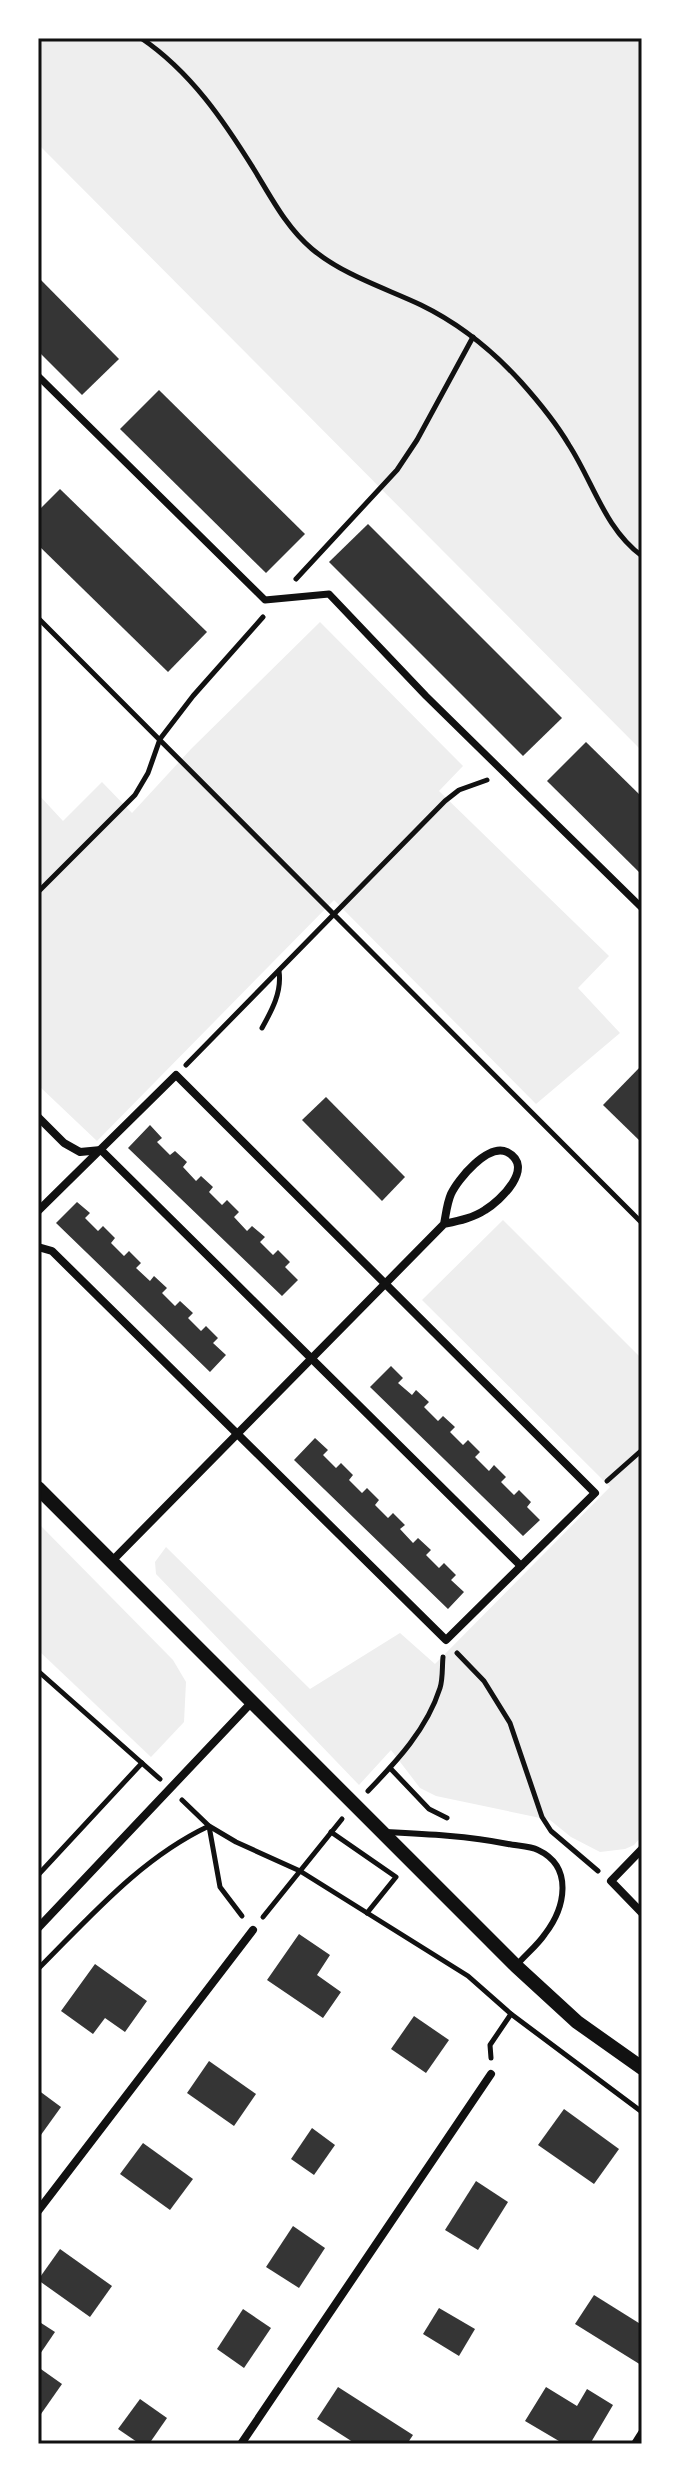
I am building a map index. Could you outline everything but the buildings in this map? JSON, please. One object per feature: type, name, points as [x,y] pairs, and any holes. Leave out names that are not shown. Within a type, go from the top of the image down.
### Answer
[{"type":"street","points":[[38,376],[265,600],[329,594],[426,696],[642,908]]},
{"type":"street","points":[[38,1211],[176,1075],[595,1493],[446,1640],[52,1251],[38,1247]]},
{"type":"street","points":[[38,1117],[64,1143],[80,1152],[101,1150]]},
{"type":"street","points":[[101,1150],[521,1566]]},
{"type":"street","points":[[112,1561],[444,1224],[473,1217],[487,1209],[515,1182],[519,1168],[515,1158],[498,1150],[486,1154],[458,1181],[449,1197],[444,1224]]},
{"type":"street","points":[[38,1488],[516,1966],[577,2022],[642,2068]]},
{"type":"street","points":[[38,1928],[251,1703]]},
{"type":"street","points":[[642,1849],[611,1881],[642,1913]]},
{"type":"street","points":[[38,2211],[253,1930]]},
{"type":"street","points":[[241,2444],[491,2074]]},
{"type":"street","points":[[635,2444],[642,2433]]},
{"type":"lane","points":[[383,1832],[484,1839],[537,1850],[551,1859],[565,1885],[561,1906],[546,1933],[516,1966]]},
{"type":"path","points":[[141,38],[157,48],[223,120],[287,224],[313,250],[339,267],[425,307],[473,337],[522,382],[569,444],[606,514],[642,556]]},
{"type":"path","points":[[38,892],[135,795],[148,773],[160,739],[193,696],[397,470],[417,440],[473,337]]},
{"type":"path","points":[[38,618],[642,1223]]},
{"type":"path","points":[[176,1075],[459,790],[473,783],[508,775]]},
{"type":"path","points":[[262,1028],[273,1009],[279,989],[279,970]]},
{"type":"path","points":[[595,1493],[642,1450]]},
{"type":"path","points":[[446,1640],[484,1681],[510,1723],[532,1794],[551,1831],[611,1881]]},
{"type":"path","points":[[38,1671],[209,1826],[300,1871],[468,1976],[511,2014],[642,2112]]},
{"type":"path","points":[[38,1875],[142,1763]]},
{"type":"path","points":[[390,1768],[429,1809],[446,1818],[461,1820]]},
{"type":"path","points":[[209,1826],[220,1887],[253,1930]]},
{"type":"path","points":[[38,1969],[153,1858],[179,1840],[209,1826]]},
{"type":"path","points":[[536,1829],[551,1831]]},
{"type":"path","points":[[331,1832],[396,1877],[367,1913]]},
{"type":"path","points":[[491,2074],[490,2045],[511,2014]]},
{"type":"shaded area","points":[[38,38],[642,38],[642,751],[38,144]]},
{"type":"shaded area","points":[[320,622],[463,766],[439,791],[609,956],[578,988],[620,1033],[536,1104],[334,900],[97,1141],[38,1085],[38,794],[63,821],[102,782],[132,813],[191,749]]},
{"type":"shaded area","points":[[503,1220],[642,1359],[642,1836],[625,1849],[600,1852],[571,1837],[550,1820],[436,1796],[420,1788],[391,1750],[359,1785],[156,1574],[155,1562],[166,1547],[310,1689],[400,1633],[435,1664],[610,1487],[422,1300]]},
{"type":"shaded area","points":[[38,1523],[173,1660],[186,1682],[184,1722],[151,1757],[38,1650]]}]
